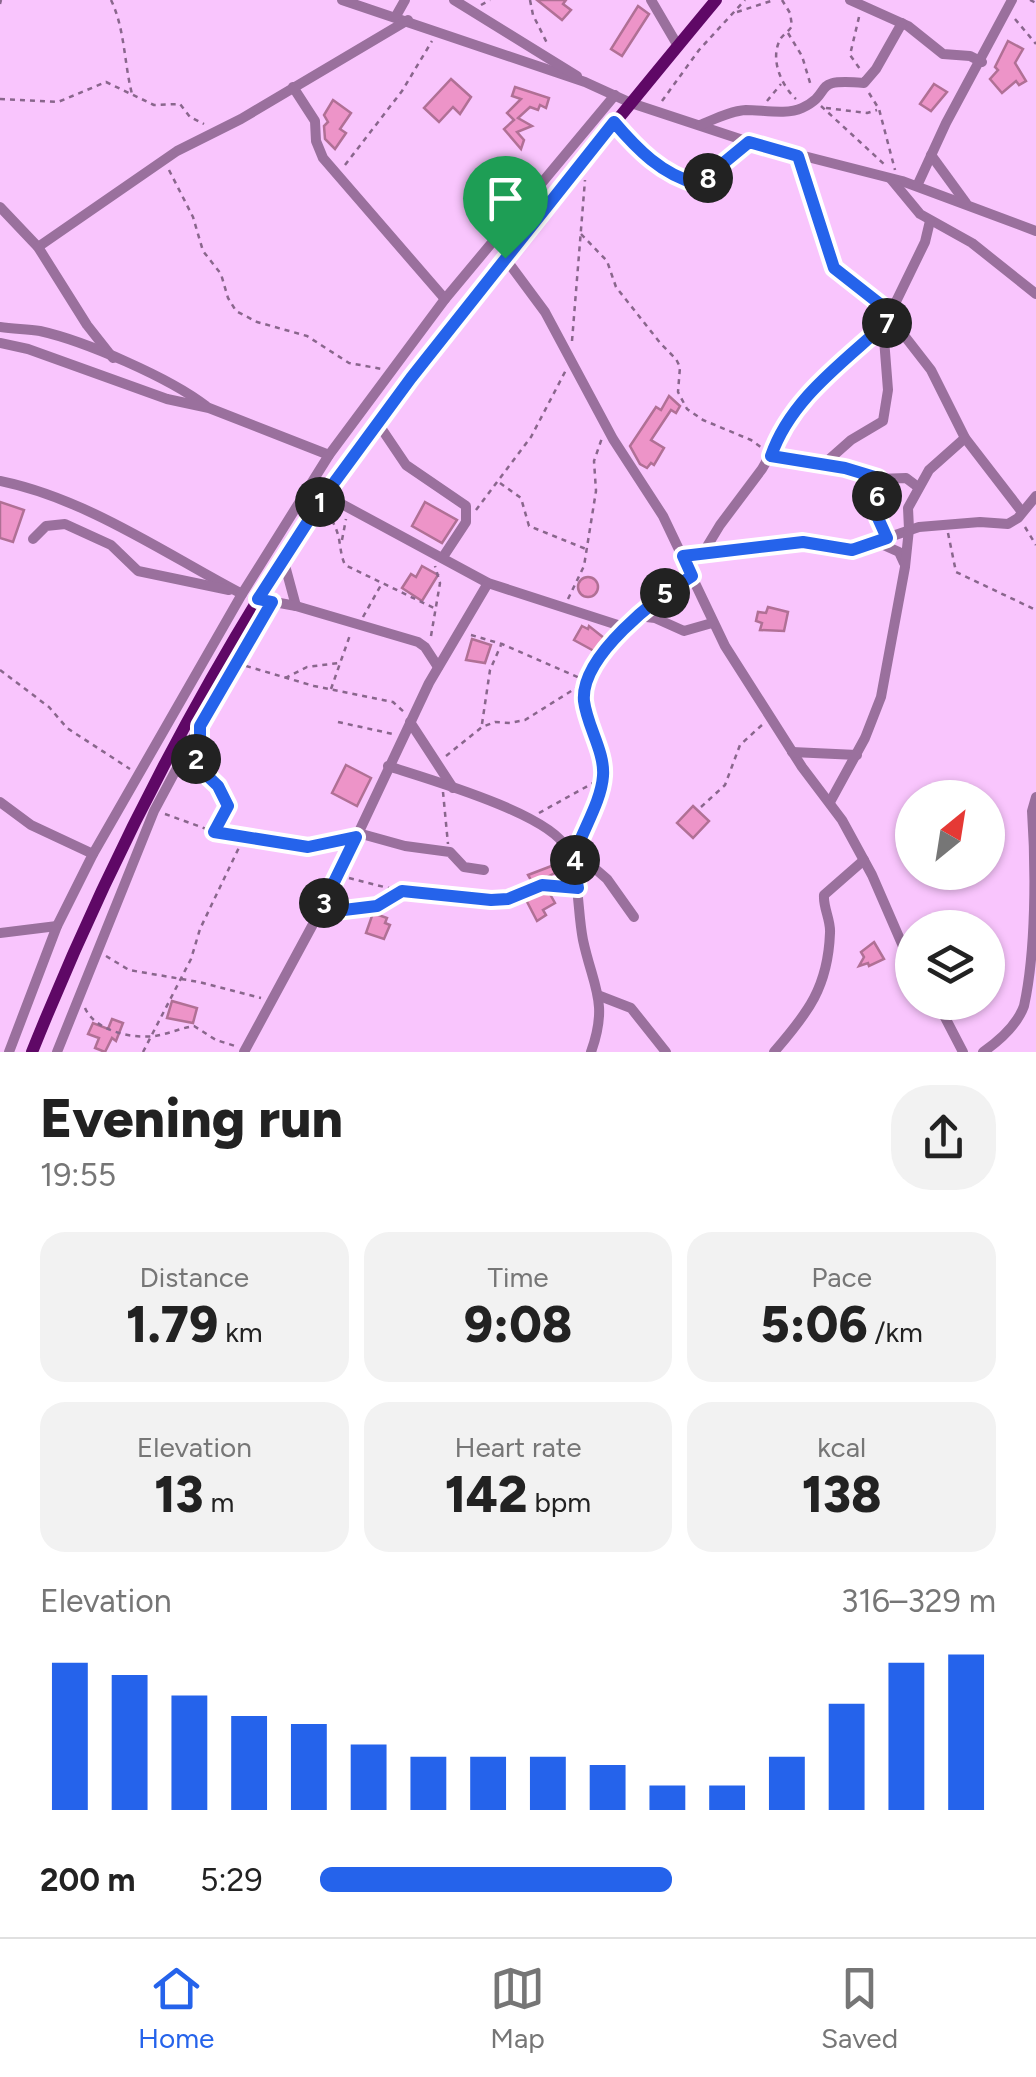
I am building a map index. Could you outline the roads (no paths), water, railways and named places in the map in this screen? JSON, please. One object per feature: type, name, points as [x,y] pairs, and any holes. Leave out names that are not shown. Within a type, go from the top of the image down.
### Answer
[{"type":"main road","points":[[32,1052],[143,800],[265,600],[283,558],[378,422],[505,258],[716,0]]},
{"type":"street","points":[[342,0],[585,82],[631,103],[699,126],[917,186],[1036,231]]},
{"type":"street","points":[[396,16],[406,0]]},
{"type":"street","points":[[454,0],[556,60],[585,82]]},
{"type":"street","points":[[651,0],[678,46]]},
{"type":"street","points":[[697,0],[702,17]]},
{"type":"street","points":[[850,0],[902,23],[931,41],[943,54],[970,56],[982,62]]},
{"type":"street","points":[[917,186],[1010,5]]},
{"type":"street","points":[[38,247],[163,160],[408,20]]},
{"type":"street","points":[[699,126],[734,112],[796,110],[806,106],[826,84],[866,81],[902,23]]},
{"type":"street","points":[[292,87],[315,121],[316,141],[323,158],[446,299]]},
{"type":"street","points":[[9,1052],[57,926],[93,854],[239,592],[329,455],[392,370],[615,95]]},
{"type":"street","points":[[930,155],[967,204]]},
{"type":"street","points":[[890,178],[912,208],[972,243],[1036,294]]},
{"type":"street","points":[[0,207],[38,247],[114,358]]},
{"type":"street","points":[[703,553],[771,456],[782,429],[838,364],[888,319],[925,242],[930,221]]},
{"type":"street","points":[[505,258],[545,312],[606,428],[663,516],[712,623],[864,860],[895,929]]},
{"type":"street","points":[[888,319],[930,370],[965,438],[1020,515]]},
{"type":"street","points":[[825,464],[852,440],[883,421],[888,390],[888,319]]},
{"type":"street","points":[[0,326],[54,335],[114,358],[176,386],[209,408]]},
{"type":"street","points":[[0,344],[28,349],[167,398],[209,408],[329,455]]},
{"type":"street","points":[[378,422],[406,465],[466,506],[466,522],[438,560]]},
{"type":"street","points":[[830,802],[857,755],[881,697],[905,567],[908,508],[918,487],[941,457],[965,438]]},
{"type":"street","points":[[771,456],[825,464],[878,478],[906,478],[918,487]]},
{"type":"street","points":[[878,478],[878,518],[883,540],[899,552],[905,567]]},
{"type":"street","points":[[0,480],[61,498],[239,592]]},
{"type":"street","points":[[683,556],[803,542],[852,550],[909,529],[980,522],[1008,524],[1036,496]]},
{"type":"street","points":[[322,499],[348,508],[438,560],[488,583],[627,628]]},
{"type":"street","points":[[33,539],[46,526],[64,524],[111,544],[138,572],[239,592]]},
{"type":"street","points":[[283,558],[296,606]]},
{"type":"street","points":[[591,1052],[598,1029],[600,996],[584,943],[575,858],[590,825],[603,766],[588,722],[585,680],[594,664],[638,616],[692,576]]},
{"type":"street","points":[[245,1050],[338,876],[438,667],[488,583]]},
{"type":"street","points":[[56,1052],[154,811],[265,600],[428,646],[454,644]]},
{"type":"street","points":[[638,616],[655,618],[684,631],[712,623]]},
{"type":"street","points":[[428,646],[438,667]]},
{"type":"street","points":[[407,728],[437,764],[449,788]]},
{"type":"street","points":[[792,752],[857,755]]},
{"type":"street","points":[[388,766],[532,819],[559,835],[575,858],[607,879],[634,917]]},
{"type":"street","points":[[983,1052],[1017,1019],[1029,988],[1035,925],[1032,811],[1036,797]]},
{"type":"street","points":[[0,802],[31,825],[93,854]]},
{"type":"street","points":[[357,835],[450,852],[464,867],[484,870]]},
{"type":"street","points":[[774,1052],[808,1012],[824,977],[830,928],[824,895],[864,860]]},
{"type":"street","points":[[0,933],[57,926]]},
{"type":"street","points":[[600,996],[631,1008],[666,1052]]},
{"type":"street","points":[[946,1020],[963,1052]]}]
